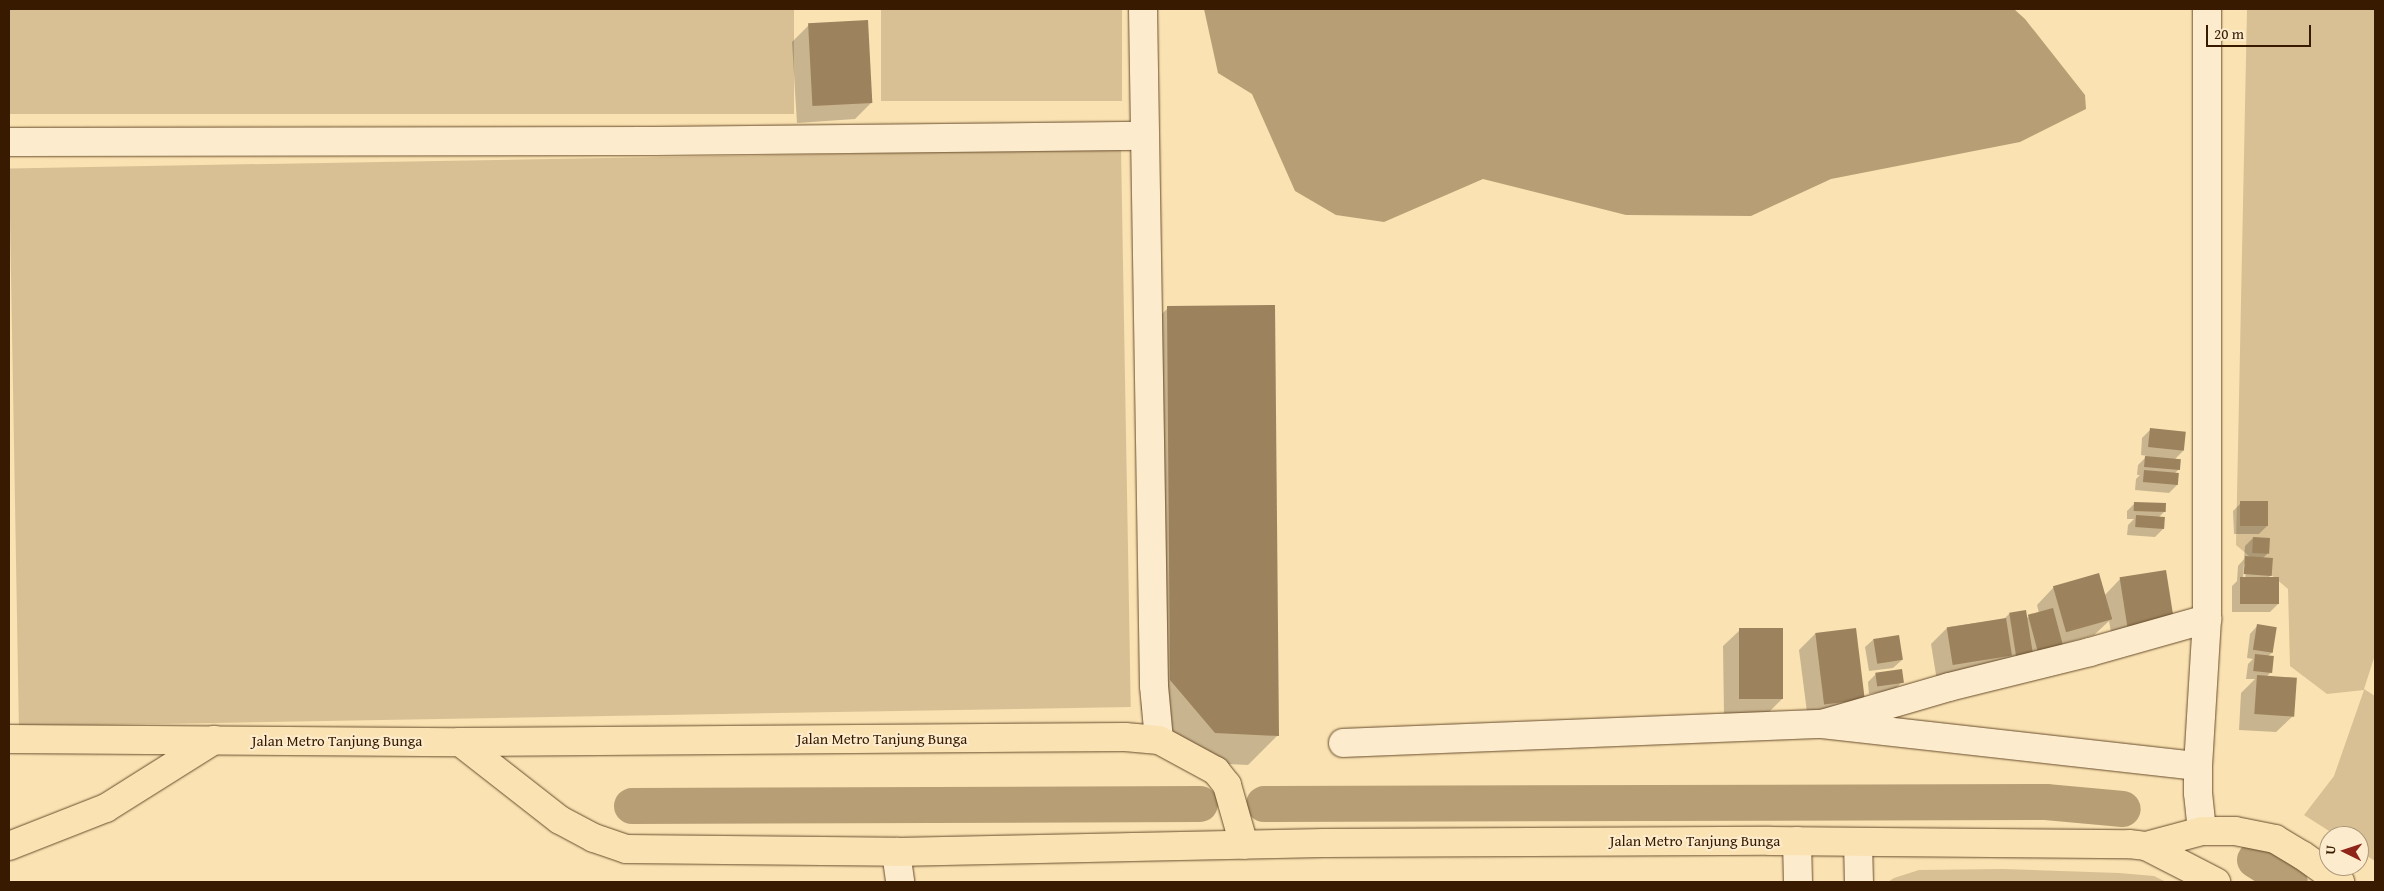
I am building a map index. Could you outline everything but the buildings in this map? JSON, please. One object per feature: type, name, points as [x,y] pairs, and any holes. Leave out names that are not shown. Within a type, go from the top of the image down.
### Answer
[{"type":"main road","name":"Jalan Metro Tanjung Bunga","points":[[9,739],[460,742],[1125,737],[1159,740],[1216,770],[1227,785],[1244,845]]},
{"type":"main road","points":[[9,846],[106,808],[214,740]]},
{"type":"main road","name":"Jalan Metro Tanjung Bunga","points":[[460,742],[560,820],[594,838],[626,849],[896,852],[1334,843],[1797,841],[2128,844],[2146,846],[2216,882]]},
{"type":"main road","name":"Jalan Metro Tanjung Bunga","points":[[2146,846],[2202,831],[2235,831],[2275,839],[2302,855],[2340,882]]},
{"type":"street","points":[[1143,9],[1154,686],[1159,740]]},
{"type":"street","points":[[2202,831],[2198,793],[2198,766],[2207,619],[2208,9]]},
{"type":"street","points":[[9,142],[615,141],[1144,136]]},
{"type":"street","points":[[1822,724],[1949,687],[2090,652],[2207,619]]},
{"type":"street","points":[[1343,743],[1822,724],[2198,766]]},
{"type":"street","points":[[1797,841],[1798,882]]},
{"type":"street","points":[[1858,842],[1858,882]]},
{"type":"street","points":[[896,852],[900,882]]},
{"type":"shaded area","points":[[9,9],[794,9],[794,114],[9,114]]},
{"type":"shaded area","points":[[881,9],[1122,9],[1122,101],[881,101]]},
{"type":"shaded area","points":[[1204,9],[2014,9],[2025,19],[2085,95],[2086,109],[2020,142],[1831,179],[1751,216],[1626,215],[1483,179],[1384,222],[1336,215],[1295,191],[1252,94],[1218,73]]},
{"type":"shaded area","points":[[2247,9],[2375,9],[2375,655],[2364,689],[2375,696],[2375,861],[2369,857],[2369,826],[2321,826],[2304,815],[2334,776],[2364,690],[2327,694],[2290,666],[2288,589],[2236,545]]},
{"type":"shaded area","points":[[1121,149],[1131,707],[19,726],[9,168]]},
{"type":"shaded area","points":[[2003,869],[2119,873],[2154,876],[2166,882],[1888,882],[1894,878],[1919,870]]},
{"type":"waterway","points":[[1264,804],[2046,802],[2123,809]]},
{"type":"waterway","points":[[632,806],[1200,804]]},
{"type":"waterway","points":[[2255,860],[2290,882]]}]
